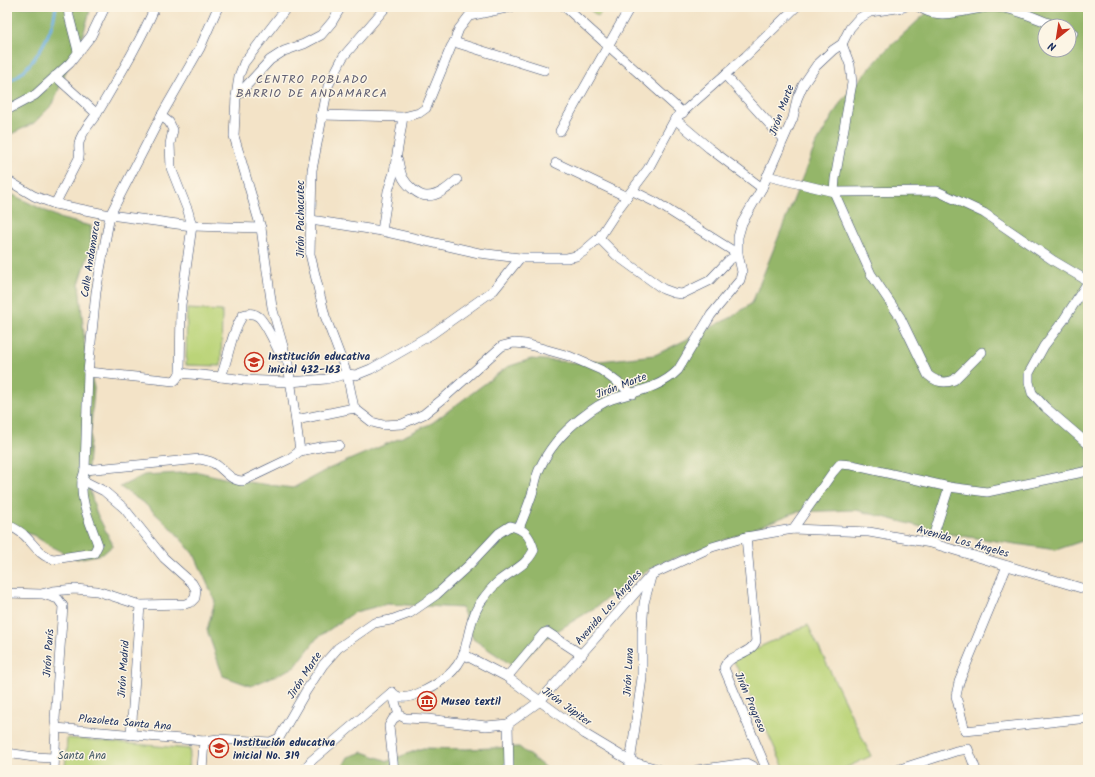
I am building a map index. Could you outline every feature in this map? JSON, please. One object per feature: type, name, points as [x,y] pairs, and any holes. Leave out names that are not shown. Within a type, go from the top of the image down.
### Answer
[{"type":"street","points":[[68,7],[78,51]]},
{"type":"street","points":[[7,110],[35,95],[70,63],[91,36],[105,7]]},
{"type":"street","points":[[55,204],[79,158],[80,152],[78,144],[81,137],[97,114],[144,34],[155,7]]},
{"type":"street","name":"Calle Andamarca","points":[[7,524],[23,534],[49,558],[54,559],[94,552],[98,549],[81,492],[85,470],[88,372],[96,292],[110,215],[161,116],[200,48],[218,7]]},
{"type":"street","points":[[287,7],[244,63],[239,76],[236,97],[234,136],[261,228],[272,307],[288,364],[300,451]]},
{"type":"street","points":[[236,97],[270,60],[284,50],[304,44],[321,36],[341,7]]},
{"type":"street","name":"Jirón Pachacutec","points":[[354,408],[347,374],[325,316],[310,254],[312,170],[321,115],[328,86],[343,57],[386,7]]},
{"type":"street","points":[[321,115],[403,117],[420,113],[426,108],[459,29],[469,16],[511,7]]},
{"type":"street","points":[[565,7],[683,112]]},
{"type":"street","points":[[560,131],[630,7]]},
{"type":"street","name":"Jirón Marte","points":[[204,741],[218,739],[270,742],[279,738],[323,665],[338,648],[374,623],[391,620],[410,613],[436,595],[469,565],[500,533],[510,526],[519,528],[533,492],[539,470],[552,448],[564,434],[593,409],[610,400],[633,394],[665,381],[678,370],[711,315],[740,280],[742,272],[738,254],[738,237],[742,223],[762,188],[793,118],[797,99],[803,85],[816,66],[833,50],[842,44],[850,28],[858,19],[870,12],[904,7]]},
{"type":"street","points":[[919,7],[933,14],[991,7],[1021,12],[1037,18]]},
{"type":"street","points":[[311,220],[382,231],[479,253],[520,258],[567,258],[576,256],[599,238],[648,170],[675,119],[746,56],[792,8]]},
{"type":"street","points":[[454,42],[544,70]]},
{"type":"street","points":[[842,44],[850,65],[852,83],[834,192],[871,274],[900,317],[928,374],[933,380],[948,382],[960,375],[982,352]]},
{"type":"street","points":[[725,75],[783,140]]},
{"type":"street","points":[[55,76],[97,114]]},
{"type":"street","points":[[88,372],[174,381],[180,373],[181,305],[192,226],[188,211],[170,168],[170,144],[172,130],[169,122],[161,116]]},
{"type":"street","points":[[382,231],[388,191],[397,156],[403,117]]},
{"type":"street","points":[[675,119],[709,148],[762,188]]},
{"type":"street","points":[[397,156],[403,177],[409,186],[419,193],[427,196],[436,194],[444,191],[457,180]]},
{"type":"street","points":[[556,162],[662,207],[738,254],[728,261],[709,280],[682,294],[664,289],[616,255],[599,238]]},
{"type":"street","points":[[767,176],[834,192],[937,191],[984,213],[1054,261],[1088,282],[1063,321],[1044,346],[1029,373],[1029,382],[1032,393],[1045,407],[1088,444]]},
{"type":"street","points":[[7,180],[34,196],[55,204],[110,215],[192,226],[261,228]]},
{"type":"street","points":[[180,373],[245,380],[290,382],[326,379],[347,374],[356,375],[371,369],[432,334],[494,290],[520,258]]},
{"type":"street","points":[[221,377],[236,326],[243,315],[249,313],[259,317],[274,341],[283,360],[290,382]]},
{"type":"street","points":[[296,420],[354,408],[372,422],[383,425],[402,424],[424,414],[502,346],[514,343],[526,344],[556,352],[601,370],[633,394]]},
{"type":"street","points":[[85,470],[200,459],[215,463],[232,478],[237,481],[243,481],[289,459],[300,451],[339,445]]},
{"type":"street","points":[[793,529],[840,464],[852,465],[949,487],[987,492],[1088,470]]},
{"type":"street","points":[[7,593],[41,594],[53,591],[75,589],[97,592],[140,605],[185,604],[191,602],[195,598],[196,590],[192,583],[164,558],[124,508],[104,491],[82,480]]},
{"type":"street","points":[[931,543],[949,487]]},
{"type":"street","points":[[392,692],[395,696],[407,698],[435,686],[450,673],[459,662],[463,654],[472,621],[480,603],[500,580],[531,557],[534,550],[531,540],[526,533],[519,528]]},
{"type":"street","name":"Avenida Los Ángeles","points":[[508,724],[540,701],[651,575],[712,547],[746,537],[793,529],[869,532],[931,543],[1088,590]]},
{"type":"street","name":"Jirón Progreso","points":[[746,537],[756,641],[752,647],[726,662],[724,668],[767,770]]},
{"type":"street","points":[[976,770],[968,749],[956,696],[959,682],[1006,566]]},
{"type":"street","name":"Jirón Luna","points":[[629,766],[642,678],[642,632],[644,603],[651,575]]},
{"type":"street","name":"Jirón París","points":[[41,594],[58,599],[64,606],[55,719],[56,728]]},
{"type":"street","name":"Jirón Madrid","points":[[131,735],[140,605]]},
{"type":"street","points":[[507,677],[544,632],[547,632],[582,655]]},
{"type":"street","name":"Jirón Júpiter","points":[[463,654],[507,677],[629,766],[661,770]]},
{"type":"street","points":[[392,692],[399,715],[405,718],[486,726],[508,724],[510,770]]},
{"type":"street","points":[[305,770],[311,760],[392,692]]},
{"type":"street","points":[[394,770],[389,726],[393,719],[399,715]]},
{"type":"street","points":[[965,731],[1088,718]]},
{"type":"street","points":[[54,770],[56,728]]},
{"type":"street","name":"Plazoleta Santa Ana","points":[[56,728],[204,741]]},
{"type":"street","points":[[202,770],[204,741]]},
{"type":"street","points":[[897,770],[956,751],[968,749]]},
{"type":"street","points":[[7,753],[54,758]]},
{"type":"street","points":[[697,770],[747,763],[753,766],[755,770]]},
{"type":"green space","points":[[7,7],[91,7],[84,32],[53,104],[34,123],[7,136]]},
{"type":"green space","points":[[586,7],[605,7],[598,16]]},
{"type":"green space","points":[[933,7],[1088,7],[1088,539],[1056,550],[949,534],[856,510],[796,512],[702,549],[661,563],[625,584],[596,607],[544,639],[516,668],[473,639],[462,608],[387,604],[355,612],[317,638],[295,667],[251,686],[223,676],[207,630],[215,601],[195,556],[175,532],[145,504],[120,487],[144,475],[199,472],[232,480],[293,488],[326,470],[432,423],[507,367],[531,359],[582,363],[655,355],[732,317],[752,303],[815,146],[842,100],[887,49]]},
{"type":"green space","points":[[7,192],[62,219],[91,226],[91,247],[79,284],[86,356],[94,388],[87,480],[96,512],[113,545],[103,554],[77,559],[52,547],[33,535],[7,528]]},
{"type":"green space","points":[[187,309],[222,311],[221,366],[186,365]]},
{"type":"green space","points":[[808,625],[871,756],[841,770],[785,770],[733,659]]},
{"type":"green space","name":"Santa Ana","points":[[67,738],[190,749],[189,770],[65,770]]},
{"type":"green space","points":[[519,747],[548,770],[341,770],[348,757],[363,752],[388,761],[423,748],[467,749]]},
{"type":"waterway","points":[[7,83],[25,69],[40,51],[46,40],[54,18],[56,7]]},
{"type":"place","name":"Institución educativa inicial 432-163","points":[[254,362]]},
{"type":"place","name":"Museo textil","points":[[427,701]]},
{"type":"place","name":"Institución educativa inicial No. 319","points":[[219,748]]},
{"type":"district","name":"CENTRO POBLADO BARRIO DE ANDAMARCA","points":[[312,86]]}]
